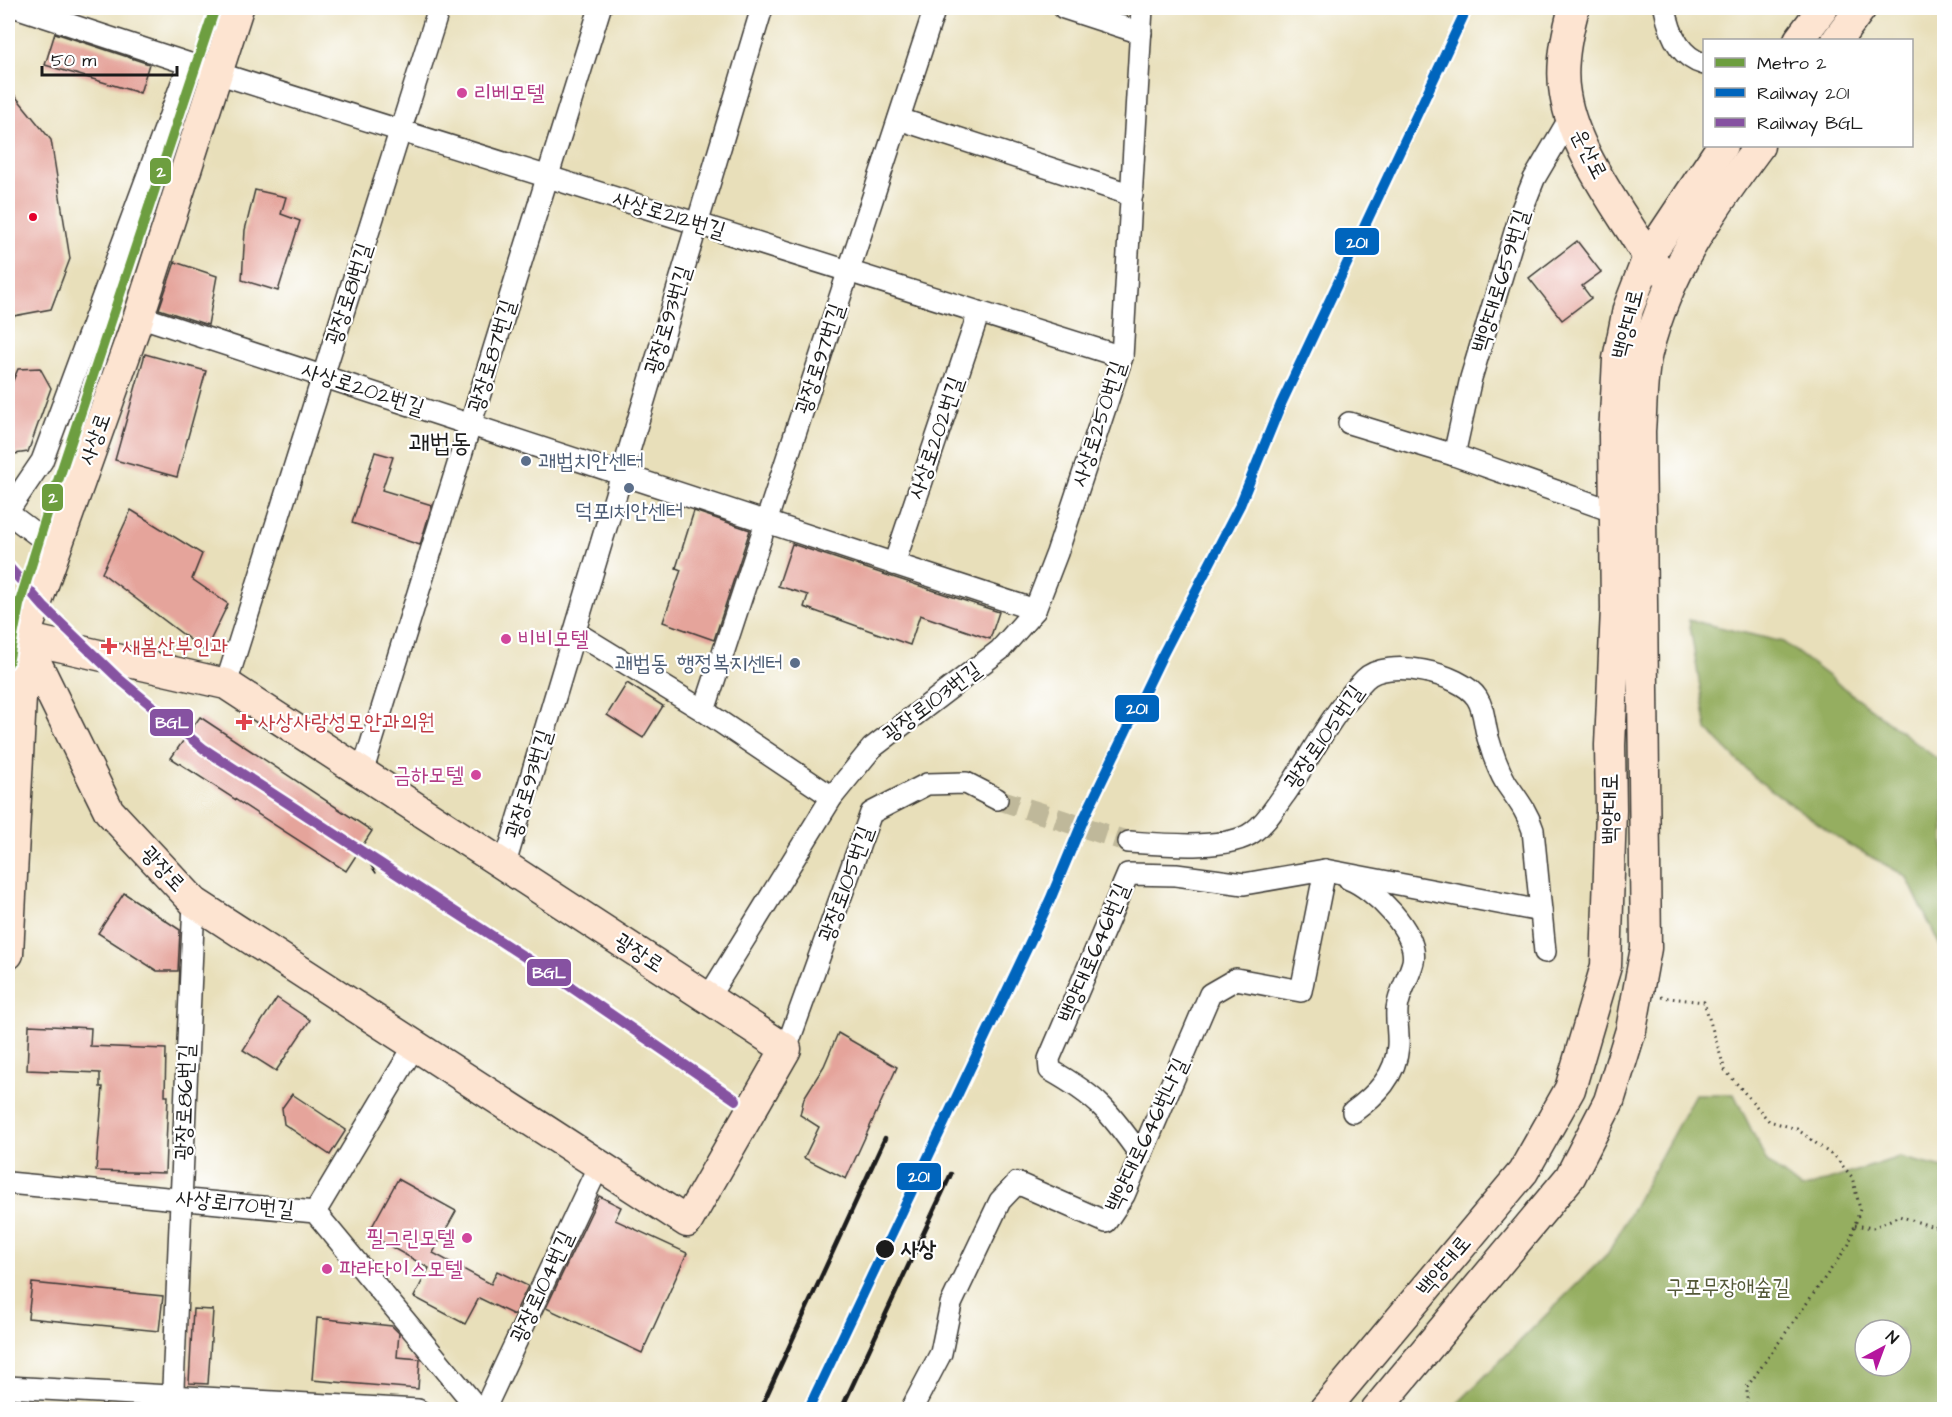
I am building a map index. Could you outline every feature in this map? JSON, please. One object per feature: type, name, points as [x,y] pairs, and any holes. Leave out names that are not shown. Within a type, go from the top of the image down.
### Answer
[{"type":"main road","name":"사상로","points":[[8,954],[13,634],[56,549],[139,316],[238,8]]},
{"type":"main road","name":"운산로","points":[[1574,8],[1565,54],[1564,93],[1576,136],[1648,257],[1670,282]]},
{"type":"main road","points":[[1800,39],[1823,8]]},
{"type":"main road","points":[[1838,39],[1861,8]]},
{"type":"main road","name":"백양대로","points":[[1324,1410],[1523,1172],[1570,1089],[1606,966],[1611,810],[1610,745],[1616,609],[1618,359],[1628,309],[1648,257],[1721,147]]},
{"type":"main road","name":"백양대로","points":[[1376,1410],[1570,1177],[1609,1101],[1631,1030],[1646,948],[1640,431],[1646,355],[1670,282],[1708,215],[1758,147]]},
{"type":"main road","name":"광장로","points":[[13,634],[225,684],[786,1049],[687,1222],[194,902],[109,811],[13,634]]},
{"type":"street","name":"사상로212번길","points":[[19,8],[217,74],[1122,357]]},
{"type":"street","name":"광장로81번길","points":[[225,684],[439,8]]},
{"type":"street","name":"광장로87번길","points":[[362,772],[600,8]]},
{"type":"street","name":"광장로93번길","points":[[504,867],[762,8]]},
{"type":"street","name":"광장로97번길","points":[[704,711],[935,8]]},
{"type":"street","points":[[1064,8],[1141,33]]},
{"type":"street","name":"사상로250번길","points":[[1035,610],[1057,553],[1122,357],[1142,8]]},
{"type":"street","points":[[1665,8],[1669,31],[1680,48],[1697,62],[1703,64]]},
{"type":"street","points":[[56,549],[8,512],[42,461],[189,64]]},
{"type":"street","name":"백양대로659번길","points":[[1454,455],[1471,378],[1521,212],[1534,179],[1570,116]]},
{"type":"street","points":[[899,119],[1132,195]]},
{"type":"street","name":"사상로202번길","points":[[894,564],[979,312]]},
{"type":"street","name":"사상로202번길","points":[[139,316],[1035,610]]},
{"type":"street","points":[[1349,423],[1454,455],[1615,512]]},
{"type":"street","name":"광장로103번길","points":[[708,998],[832,797],[872,748],[1000,650],[1035,610]]},
{"type":"street","points":[[575,632],[704,711],[832,797]]},
{"type":"street","name":"광장로105번길","points":[[1129,842],[1195,845],[1240,839],[1252,834],[1264,823],[1312,755],[1341,706],[1367,677],[1394,668],[1448,676],[1476,696],[1498,765],[1506,782],[1528,812],[1533,830],[1545,952]]},
{"type":"street","name":"광장로105번길","points":[[786,1049],[871,813],[927,784],[966,783],[997,799]]},
{"type":"street","points":[[1326,870],[1360,883],[1383,903],[1405,930],[1413,959],[1400,994],[1397,1011],[1398,1048],[1390,1076],[1371,1098],[1353,1112]]},
{"type":"street","name":"백양대로646번길","points":[[1141,1156],[1107,1108],[1083,1088],[1050,1070],[1049,1059],[1128,874],[1176,875],[1244,884],[1326,870],[1541,911]]},
{"type":"street","name":"백양대로646번나길","points":[[911,1410],[941,1353],[951,1304],[1000,1201],[1017,1183],[1106,1222],[1124,1195],[1210,994],[1236,979],[1301,991],[1326,870]]},
{"type":"street","name":"광장로86번길","points":[[172,1402],[194,902]]},
{"type":"street","points":[[315,1212],[415,1045]]},
{"type":"street","name":"광장로104번길","points":[[484,1410],[599,1165]]},
{"type":"street","name":"사상로170번길","points":[[8,1183],[315,1212],[479,1410]]},
{"type":"street","points":[[8,1387],[172,1402],[418,1410]]},
{"type":"path","points":[[1638,994],[1704,1002],[1725,1070],[1769,1121],[1797,1129],[1837,1159],[1852,1177],[1860,1209],[1849,1244],[1747,1387],[1747,1410]]},
{"type":"path","points":[[1855,1225],[1873,1228],[1899,1216],[1937,1228],[1944,1227]]},
{"type":"green space","points":[[1689,620],[1783,642],[1944,764],[1944,954],[1906,876],[1846,843],[1756,779],[1707,730]]},
{"type":"green space","name":"구포무장애숲길","points":[[1695,1094],[1734,1094],[1767,1162],[1802,1189],[1899,1157],[1944,1168],[1944,1409],[1452,1409],[1608,1253]]},
{"type":"building","points":[[55,33],[149,64],[140,93],[45,65]]},
{"type":"building","points":[[8,87],[51,140],[70,259],[51,309],[8,317]]},
{"type":"building","points":[[255,190],[286,197],[281,214],[300,221],[278,291],[242,280],[245,230]]},
{"type":"building","points":[[1577,241],[1601,272],[1582,286],[1591,298],[1562,320],[1529,278]]},
{"type":"building","points":[[175,262],[217,276],[208,325],[159,309]]},
{"type":"building","points":[[145,354],[206,371],[177,477],[115,460]]},
{"type":"building","points":[[40,368],[51,388],[28,452],[8,455],[8,392],[18,369]]},
{"type":"building","points":[[375,452],[393,457],[382,490],[432,505],[420,545],[352,523]]},
{"type":"building","points":[[131,510],[202,554],[192,579],[228,604],[205,651],[102,573]]},
{"type":"building","points":[[694,511],[750,530],[714,640],[663,622],[681,570],[676,568]]},
{"type":"building","points":[[792,544],[999,612],[990,639],[920,615],[910,645],[804,607],[808,595],[778,586]]},
{"type":"building","points":[[627,683],[663,706],[643,738],[607,715]]},
{"type":"building","points":[[200,717],[372,831],[346,871],[171,758]]},
{"type":"building","points":[[124,893],[180,930],[178,971],[157,971],[98,933]]},
{"type":"building","points":[[277,998],[310,1020],[276,1071],[243,1050]]},
{"type":"building","points":[[29,1025],[91,1028],[90,1046],[166,1049],[165,1096],[168,1096],[165,1173],[96,1171],[103,1087],[100,1087],[100,1073],[27,1070]]},
{"type":"building","points":[[838,1033],[897,1067],[846,1179],[804,1158],[819,1127],[800,1115],[804,1098],[824,1066]]},
{"type":"building","points":[[292,1094],[346,1130],[330,1155],[284,1124],[282,1108]]},
{"type":"building","points":[[398,1179],[456,1211],[433,1253],[491,1284],[497,1271],[528,1286],[514,1315],[479,1298],[465,1324],[414,1297],[429,1268],[368,1234]]},
{"type":"building","points":[[599,1196],[621,1207],[615,1220],[687,1253],[642,1353],[546,1308]]},
{"type":"building","points":[[32,1283],[163,1296],[159,1331],[28,1318]]},
{"type":"building","points":[[193,1309],[213,1310],[208,1384],[189,1383]]},
{"type":"building","points":[[317,1318],[392,1326],[399,1333],[397,1357],[420,1359],[418,1389],[312,1380]]},
{"type":"tunnel","points":[[997,799],[1129,842]]},
{"type":"tram line","points":[[360,850],[376,873]]},
{"type":"railway","points":[[760,1410],[885,1138]]},
{"type":"railway","points":[[841,1410],[951,1174]]},
{"type":"metro line","name":"2","points":[[8,663],[19,605],[47,514],[215,8]]},
{"type":"rail line","name":"201","points":[[808,1410],[1050,900],[1085,816],[1162,656],[1240,505],[1281,404],[1467,8]]},
{"type":"rail line","name":"BGL","points":[[8,566],[44,607],[118,678],[204,749],[571,987],[736,1100]]},
{"type":"place","name":"리베모텔","points":[[462,93]]},
{"type":"place","name":"괘법치안센터","points":[[526,461]]},
{"type":"place","name":"덕포1치안센터","points":[[629,488]]},
{"type":"place","name":"비비모텔","points":[[506,639]]},
{"type":"place","name":"새봄산부인과","points":[[109,646]]},
{"type":"place","name":"괘법동 행정복지센터","points":[[795,663]]},
{"type":"place","name":"사상사랑성모안과의원","points":[[244,722]]},
{"type":"place","name":"금하모텔","points":[[476,775]]},
{"type":"place","name":"필그린모텔","points":[[467,1238]]},
{"type":"place","name":"사상","points":[[885,1249]]},
{"type":"place","name":"파라다이스모텔","points":[[327,1269]]},
{"type":"district","name":"괘법동","points":[[440,443]]}]
